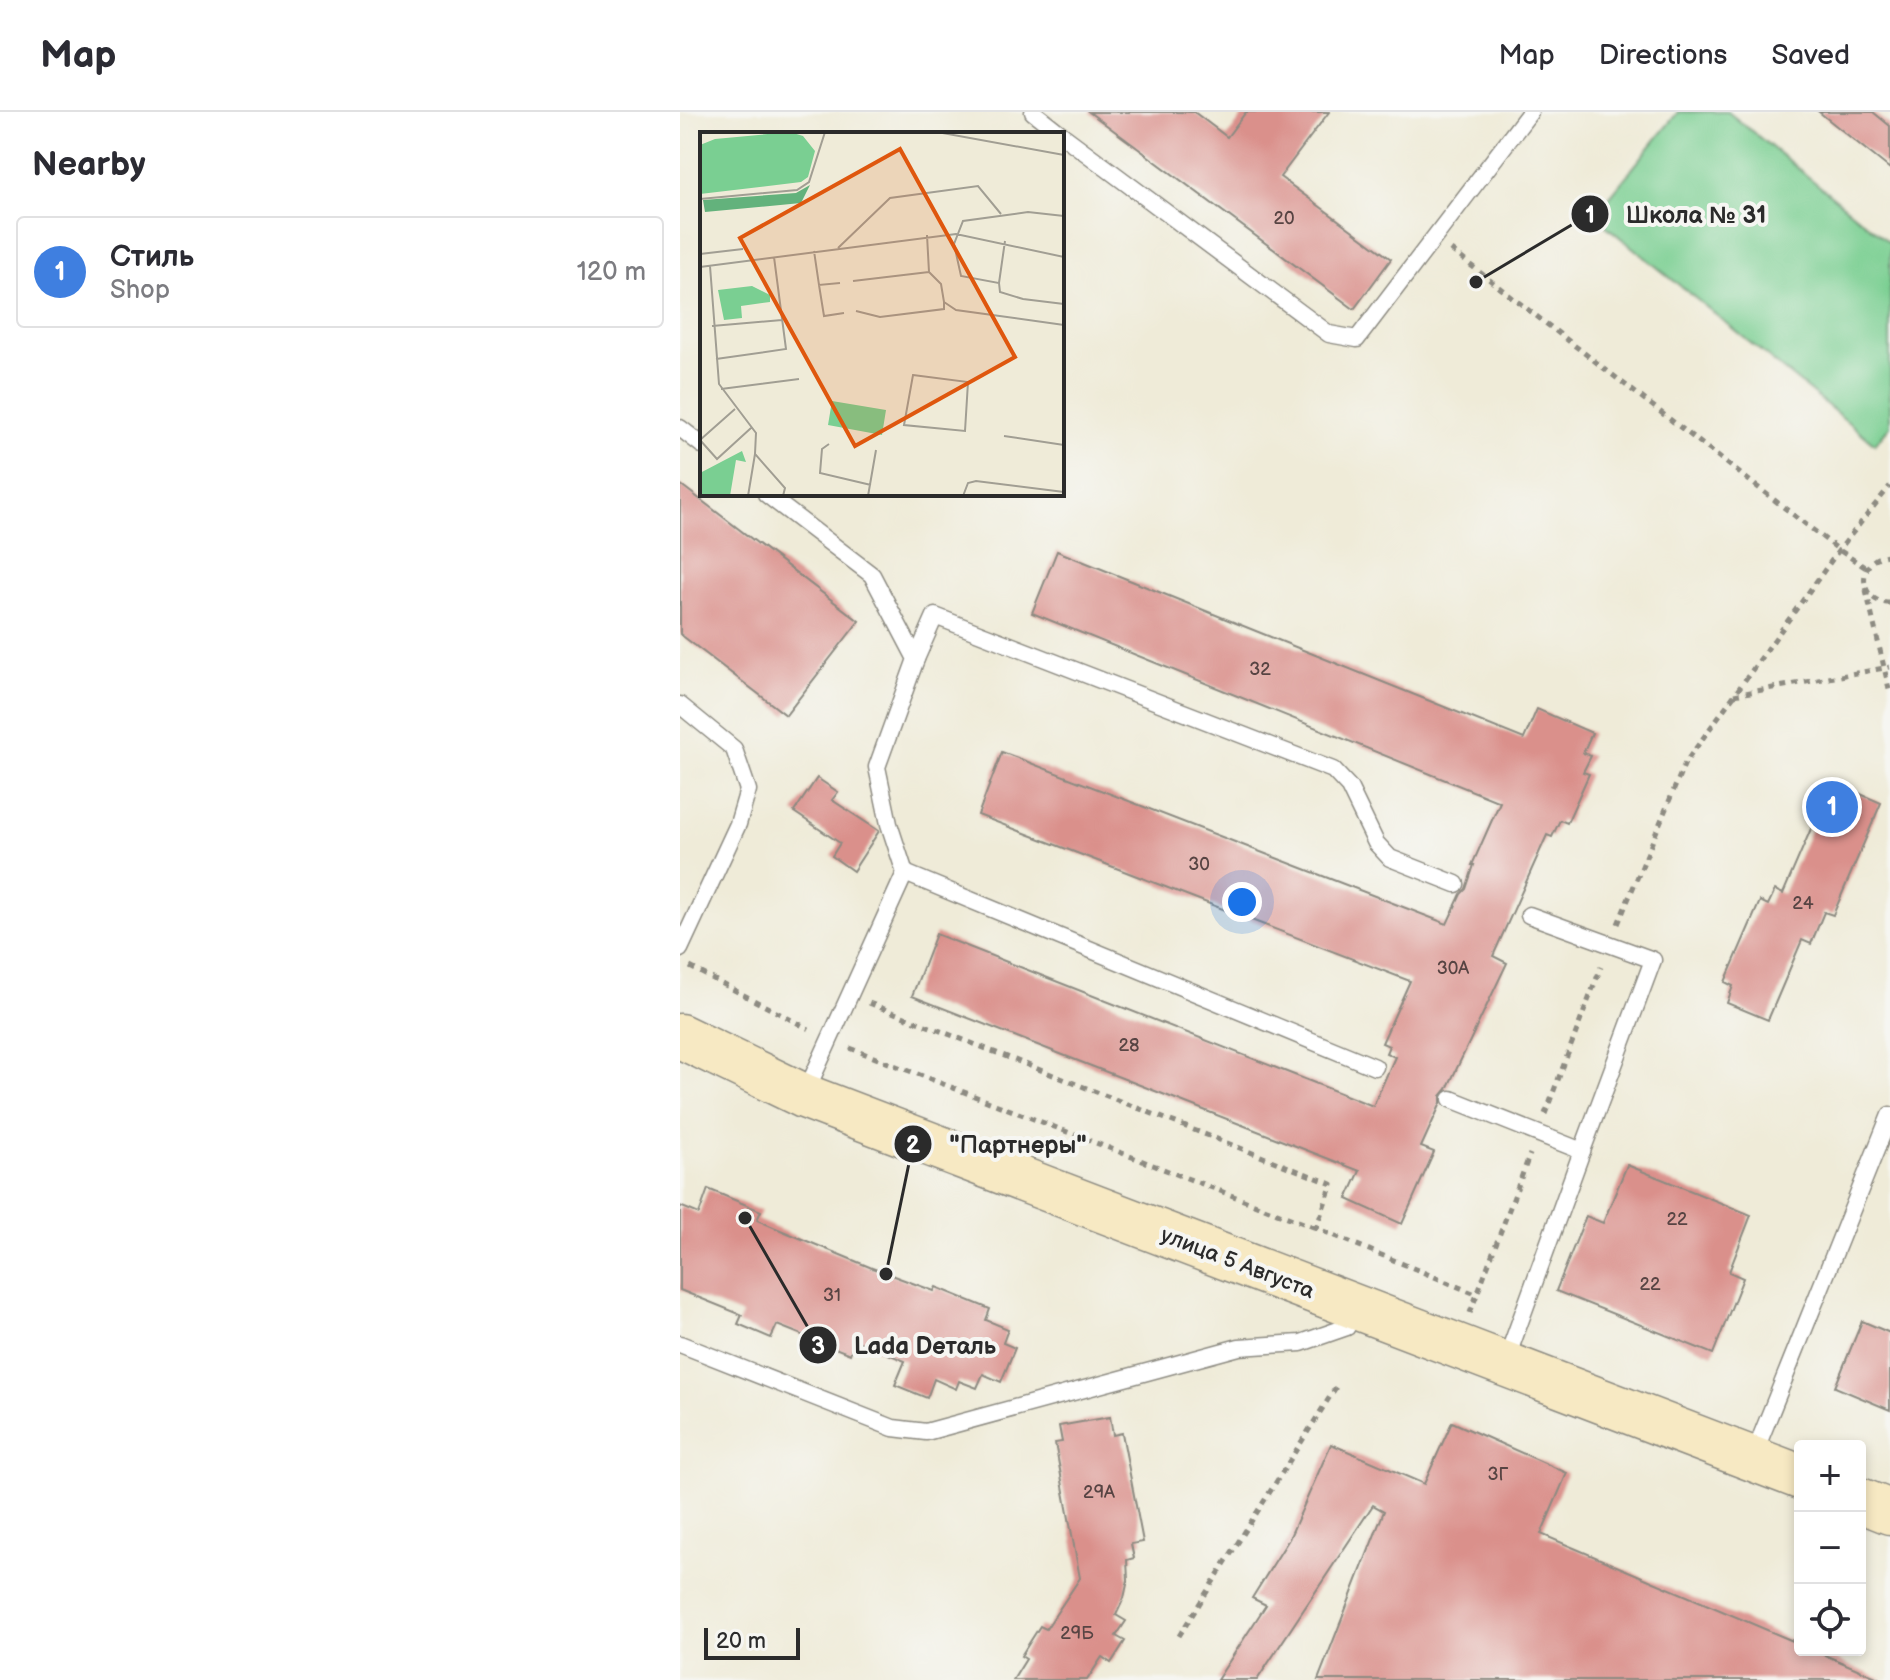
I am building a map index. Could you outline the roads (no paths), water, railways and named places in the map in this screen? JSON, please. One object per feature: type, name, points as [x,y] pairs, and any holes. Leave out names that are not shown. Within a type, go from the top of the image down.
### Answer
[{"type":"street","name":"улица 5 Августа","points":[[680,1036],[804,1096],[1794,1475]]},
{"type":"street","points":[[1866,1502],[1890,1512]]},
{"type":"lane","points":[[1033,112],[1057,132]]},
{"type":"lane","points":[[1064,137],[1329,334],[1357,339],[1530,112]]},
{"type":"lane","points":[[680,428],[700,443]]},
{"type":"lane","points":[[769,496],[872,575],[916,659]]},
{"type":"lane","points":[[804,1096],[905,873],[889,824],[877,767],[935,616],[1333,770],[1349,787],[1376,843],[1390,858],[1456,884]]},
{"type":"lane","points":[[680,705],[734,749],[748,790],[738,824],[680,949]]},
{"type":"lane","points":[[905,873],[1375,1067]]},
{"type":"lane","points":[[1504,1364],[1653,960],[1529,915]]},
{"type":"lane","points":[[1451,1099],[1582,1151]]},
{"type":"lane","points":[[1752,1459],[1890,1115]]},
{"type":"lane","points":[[680,1344],[893,1428],[926,1432],[1239,1347],[1301,1343],[1347,1327],[1355,1307]]},
{"type":"place","name":"Школа № 31","points":[[1476,282]]},
{"type":"place","name":"Стиль","points":[[1832,807]]},
{"type":"place","name":"Lada Dеталь","points":[[745,1218]]},
{"type":"place","name":"\"Партнеры\"","points":[[886,1274]]}]
